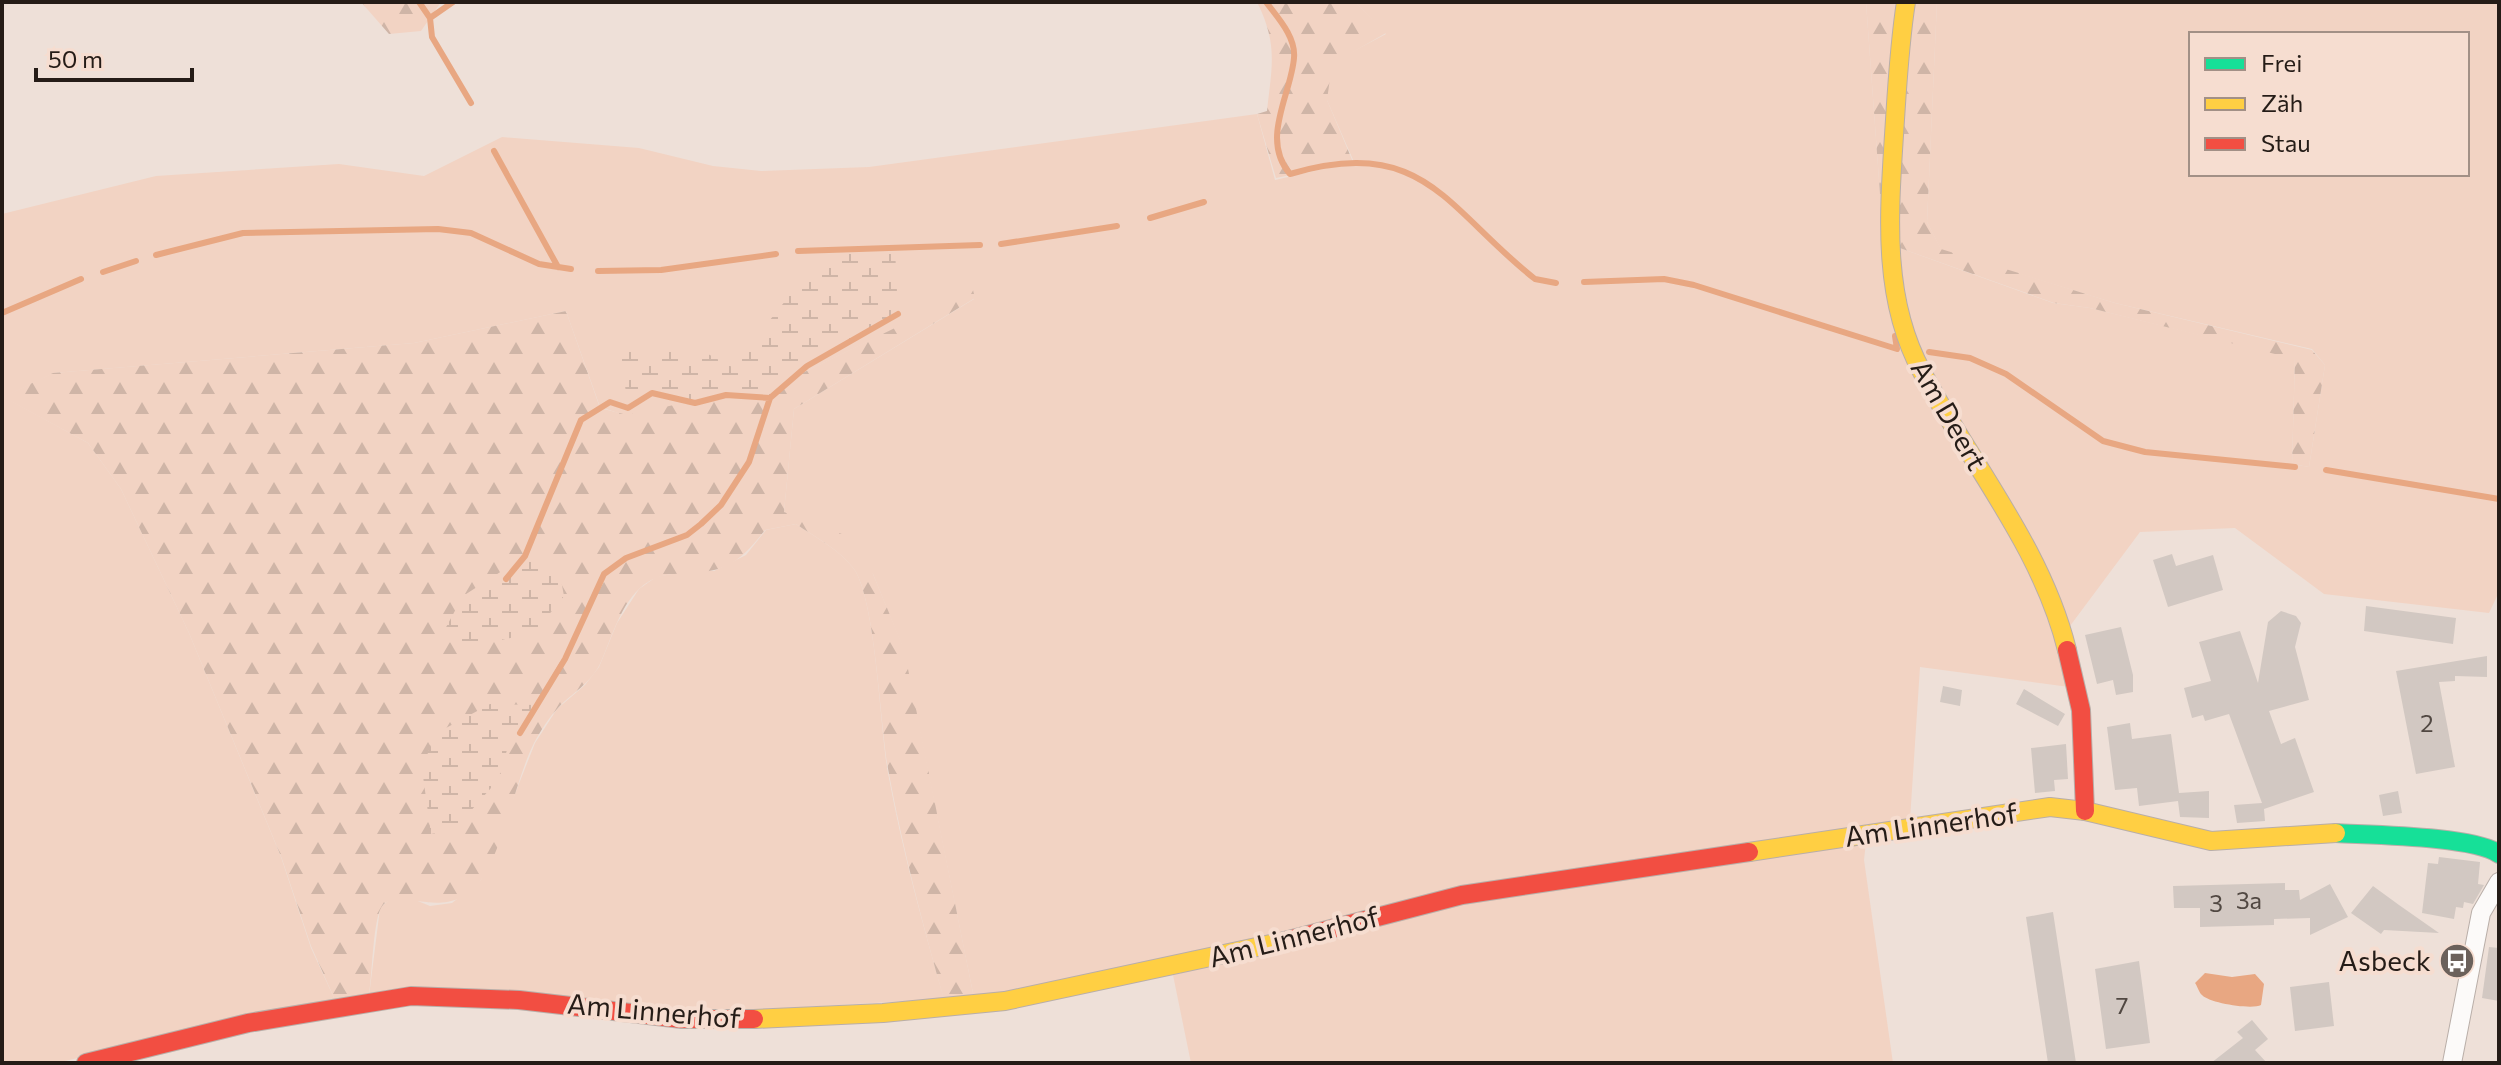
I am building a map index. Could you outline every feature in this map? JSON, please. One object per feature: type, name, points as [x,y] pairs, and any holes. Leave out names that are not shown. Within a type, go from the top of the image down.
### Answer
[{"type":"street","name":"Am Deert","points":[[1906,2],[1900,40],[1888,235],[1899,311],[1920,369],[2043,577],[2063,635],[2081,710],[2085,811]]},
{"type":"street","name":"Am Linnerhof","points":[[86,1063],[248,1023],[411,996],[519,1000],[682,1019],[736,1020],[883,1013],[1005,1001],[1239,953],[1462,895],[2050,807],[2085,811],[2211,841],[2328,832],[2464,843],[2491,848],[2499,854]]},
{"type":"street","points":[[2452,1063],[2481,913],[2499,882]]},
{"type":"green space","points":[[361,2],[441,2],[421,31],[389,34]]},
{"type":"green space","points":[[1257,2],[1355,2],[1386,33],[1332,64],[1327,100],[1353,162],[1276,178],[1257,114],[1267,111],[1272,55],[1268,30]]},
{"type":"green space","points":[[1355,2],[1866,2],[1882,221],[1896,321],[2040,577],[2069,687],[1920,667],[1910,820],[974,998],[903,648],[873,574],[784,512],[794,409],[974,299],[973,291],[786,381],[627,416],[600,407],[566,311],[414,343],[54,373],[4,397],[88,443],[121,489],[189,633],[281,857],[311,948],[335,1000],[56,1063],[2,1063],[2,214],[156,176],[339,164],[424,176],[502,137],[639,148],[713,166],[761,171],[869,167],[1257,114],[1275,180],[1354,162],[1326,98],[1331,63],[1386,34]]},
{"type":"green space","points":[[1866,2],[1937,2],[1927,222],[1941,249],[2115,303],[2312,350],[2325,365],[2309,467],[2292,464],[2295,359],[2090,308],[2054,303],[1897,247],[1881,208]]},
{"type":"green space","points":[[1937,2],[2499,2],[2499,592],[2489,613],[2324,594],[2235,528],[2140,532],[2067,630],[1916,346],[1897,247],[2053,303],[2090,308],[2295,358],[2292,464],[2309,467],[2325,365],[2312,349],[2115,303],[1941,250],[1927,222]]},
{"type":"green space","points":[[895,248],[898,314],[807,366],[770,398],[726,395],[695,403],[652,393],[628,408],[620,348],[695,347],[732,367],[811,269],[834,250]]},
{"type":"green space","points":[[973,290],[975,298],[794,409],[784,512],[847,536],[873,574],[904,649],[974,998],[944,1000],[936,972],[889,774],[872,636],[861,585],[854,569],[842,556],[796,524],[765,530],[743,554],[722,568],[665,575],[639,589],[621,615],[596,671],[555,712],[534,743],[503,832],[481,880],[467,894],[453,901],[438,903],[396,899],[387,902],[380,910],[376,928],[369,995],[335,1000],[311,946],[282,859],[189,633],[121,489],[88,443],[3,397],[53,373],[414,343],[566,311],[600,408],[627,415],[786,381]]},
{"type":"green space","points":[[796,524],[842,556],[854,569],[861,585],[872,636],[888,773],[913,887],[944,999],[714,1012],[369,996],[380,908],[390,899],[408,897],[430,906],[452,903],[481,880],[535,743],[557,709],[585,685],[599,667],[617,623],[639,589],[656,577],[687,571],[714,571],[746,555],[766,530]]},
{"type":"green space","points":[[525,556],[559,569],[564,596],[534,633],[487,643],[438,642],[463,596]]},
{"type":"green space","points":[[490,704],[537,705],[520,733],[510,740],[498,780],[454,830],[431,834],[422,769],[435,734]]},
{"type":"green space","points":[[1866,842],[1864,860],[1893,1063],[1191,1063],[1173,975],[1466,903]]},
{"type":"shaded area","points":[[2205,973],[2232,977],[2255,974],[2264,984],[2261,1005],[2240,1006],[2206,998],[2195,983]]},
{"type":"building","points":[[2172,554],[2176,566],[2213,555],[2223,590],[2168,607],[2153,560]]},
{"type":"building","points":[[2366,606],[2456,618],[2453,644],[2364,631]]},
{"type":"building","points":[[2281,611],[2296,616],[2301,623],[2295,647],[2309,700],[2269,711],[2281,744],[2295,738],[2314,792],[2264,809],[2265,821],[2237,823],[2234,805],[2262,803],[2229,714],[2205,721],[2203,715],[2192,718],[2184,688],[2211,681],[2199,642],[2240,631],[2258,683],[2268,622]]},
{"type":"building","points":[[2121,627],[2133,675],[2133,692],[2116,695],[2113,680],[2097,684],[2085,635]]},
{"type":"building","points":[[2487,656],[2487,677],[2455,676],[2455,681],[2439,682],[2455,767],[2416,774],[2396,671]]},
{"type":"building","points":[[1943,686],[1962,690],[1960,706],[1940,702]]},
{"type":"building","points":[[2024,689],[2065,714],[2058,726],[2016,704]]},
{"type":"building","points":[[2130,723],[2132,739],[2171,734],[2179,793],[2209,791],[2209,818],[2180,817],[2178,801],[2139,806],[2137,788],[2115,790],[2107,727]]},
{"type":"building","points":[[2066,744],[2068,779],[2054,780],[2055,791],[2035,793],[2031,748]]},
{"type":"building","points":[[2398,791],[2402,813],[2383,816],[2379,795]]},
{"type":"building","points":[[2439,857],[2480,862],[2478,884],[2484,885],[2473,904],[2464,902],[2463,908],[2456,907],[2454,919],[2422,913],[2428,863],[2438,864]]},
{"type":"building","points":[[2285,883],[2285,890],[2299,890],[2300,900],[2330,884],[2348,917],[2310,935],[2310,918],[2274,919],[2274,925],[2200,927],[2200,908],[2174,908],[2173,886]]},
{"type":"building","points":[[2373,886],[2439,933],[2384,930],[2381,934],[2351,913]]},
{"type":"building","points":[[2053,912],[2076,1063],[2048,1063],[2026,917]]},
{"type":"building","points":[[2489,947],[2499,948],[2499,1001],[2482,998]]},
{"type":"building","points":[[2139,961],[2150,1043],[2106,1049],[2095,969]]},
{"type":"building","points":[[2329,982],[2334,1026],[2295,1031],[2290,987]]},
{"type":"building","points":[[2252,1020],[2268,1039],[2255,1050],[2267,1063],[2211,1063],[2243,1038],[2237,1032]]},
{"type":"waterway","points":[[419,2],[430,18],[432,37],[471,103]]},
{"type":"waterway","points":[[430,18],[453,2]]},
{"type":"waterway","points":[[1266,2],[1285,28],[1294,50],[1292,72],[1277,132],[1281,160],[1290,174],[1336,164],[1373,164],[1403,171],[1454,204],[1535,279],[1556,283]]},
{"type":"waterway","points":[[494,151],[558,267]]},
{"type":"waterway","points":[[1150,218],[1204,202]]},
{"type":"waterway","points":[[1001,244],[1117,226]]},
{"type":"waterway","points":[[156,255],[243,233],[438,229],[471,233],[539,264],[571,269]]},
{"type":"waterway","points":[[798,251],[980,245]]},
{"type":"waterway","points":[[598,271],[661,270],[776,254]]},
{"type":"waterway","points":[[103,272],[136,261]]},
{"type":"waterway","points":[[2,313],[81,279]]},
{"type":"waterway","points":[[1584,282],[1664,279],[1694,285],[1897,349],[1895,336]]},
{"type":"waterway","points":[[520,733],[565,659],[604,574],[626,558],[687,535],[701,524],[721,505],[749,462],[770,398],[807,366],[898,314]]},
{"type":"waterway","points":[[1929,352],[1970,358],[2006,374],[2103,441],[2145,452],[2295,467]]},
{"type":"waterway","points":[[506,579],[525,556],[581,420],[610,402],[628,408],[652,393],[695,403],[726,395],[770,398]]},
{"type":"waterway","points":[[2326,470],[2499,499]]},
{"type":"traffic: fast","points":[[2336,833],[2446,840],[2487,848],[2499,854]]},
{"type":"traffic: slow","points":[[1906,2],[1898,68],[1890,225],[1894,286],[1900,315],[1922,372],[2004,507],[2041,576],[2067,650]]},
{"type":"traffic: slow","points":[[1749,852],[2050,807],[2085,811],[2211,841],[2336,833]]},
{"type":"traffic: slow","points":[[754,1019],[883,1013],[1005,1001],[1285,941]]},
{"type":"traffic: jam","points":[[2067,650],[2081,710],[2085,811]]},
{"type":"traffic: jam","points":[[1285,941],[1462,895],[1749,852]]},
{"type":"traffic: jam","points":[[86,1063],[248,1023],[411,996],[519,1000],[682,1019],[754,1019]]},
{"type":"place","name":"Asbeck","points":[[2457,961]]}]
